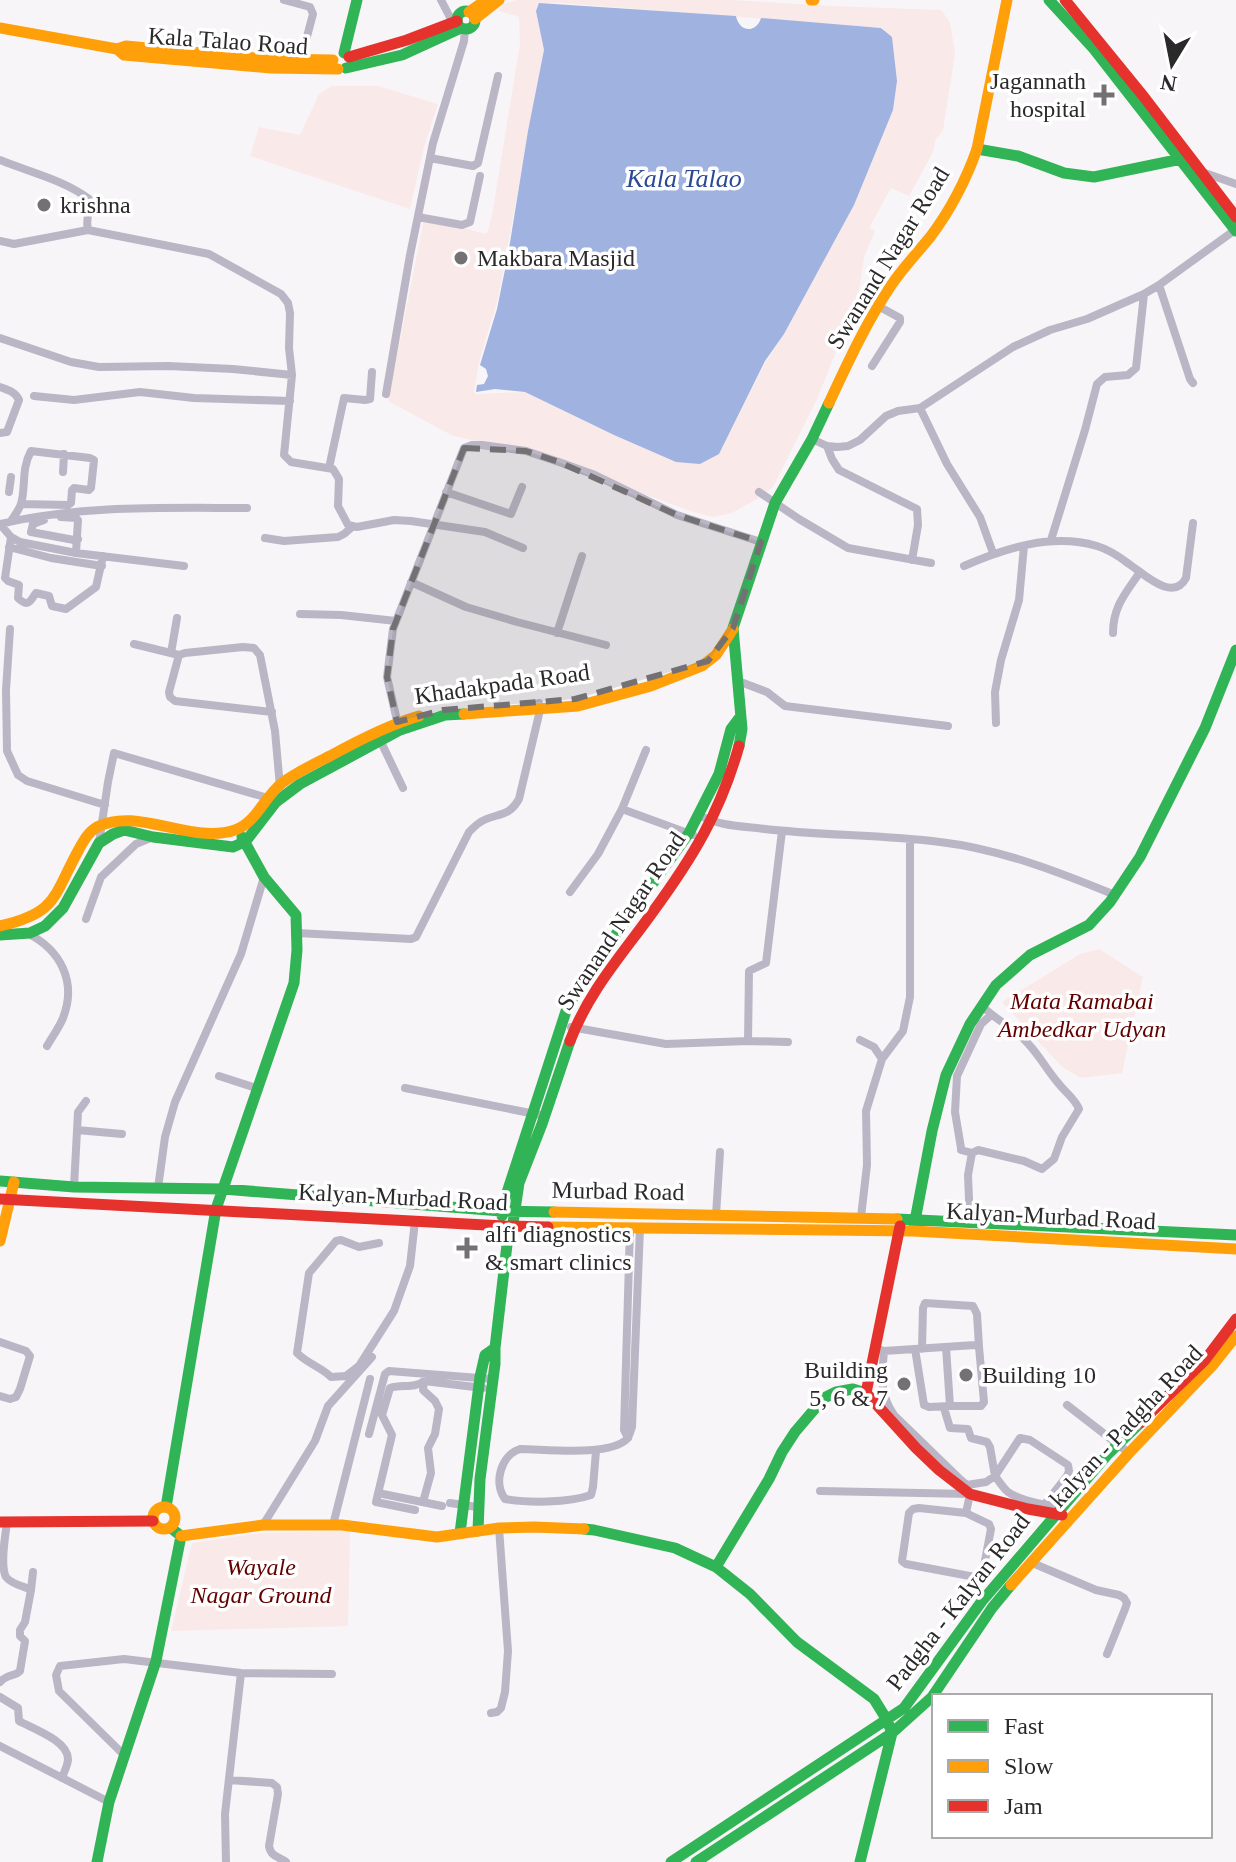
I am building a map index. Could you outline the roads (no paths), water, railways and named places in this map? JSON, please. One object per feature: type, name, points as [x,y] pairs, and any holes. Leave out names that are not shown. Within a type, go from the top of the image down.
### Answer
[{"type":"main road","points":[[342,62],[357,0]]},
{"type":"main road","points":[[472,16],[486,0]]},
{"type":"main road","points":[[459,25],[460,13],[472,16],[499,0]]},
{"type":"main road","name":"Swanand Nagar Road","points":[[508,1229],[515,1211],[518,1186],[568,1026],[639,932],[712,823],[732,747],[731,729],[740,717],[733,628],[761,542],[775,503],[812,439],[878,306],[932,234],[969,171],[977,149],[1007,0]]},
{"type":"main road","points":[[1049,0],[1185,158],[1204,173],[1236,217]]},
{"type":"main road","points":[[1065,0],[1236,230]]},
{"type":"main road","name":"Kala Talao Road","points":[[0,28],[117,49],[124,55],[321,70],[459,25]]},
{"type":"main road","name":"Kala Talao Road","points":[[342,62],[378,62],[402,55],[459,25]]},
{"type":"main road","points":[[375,50],[378,62]]},
{"type":"main road","points":[[977,149],[1018,156],[1064,173],[1094,177],[1185,158]]},
{"type":"main road","points":[[733,628],[712,658],[737,663]]},
{"type":"main road","points":[[914,1225],[946,1075],[970,1024],[996,985],[1030,955],[1089,925],[1115,895],[1140,857],[1205,728],[1236,650]]},
{"type":"main road","name":"Khadakpada Road","points":[[237,830],[268,798],[398,726],[443,710],[540,707],[576,702],[712,658]]},
{"type":"main road","name":"Khadakpada Road","points":[[345,754],[380,740],[398,726]]},
{"type":"main road","name":"Swanand Nagar Road","points":[[568,1026],[567,1008],[581,984],[689,833],[725,776]]},
{"type":"main road","name":"Khadakpada Road","points":[[246,841],[282,790]]},
{"type":"main road","points":[[1,927],[26,920],[51,904],[83,841],[100,826],[124,821],[218,839],[233,847],[246,841]]},
{"type":"main road","points":[[1,927],[30,933],[45,926],[63,908],[99,843],[124,830],[153,837],[218,839],[237,830],[264,877],[296,915],[294,983],[216,1209],[166,1507]]},
{"type":"main road","points":[[581,984],[594,991]]},
{"type":"main road","name":"Swanand Nagar Road","points":[[508,1229],[501,1211],[539,1115]]},
{"type":"main road","name":"Murbad Road","points":[[0,1181],[74,1187],[223,1189],[501,1211],[861,1217],[900,1224],[970,1223],[1074,1233],[1236,1235]]},
{"type":"main road","points":[[0,1241],[5,1199],[14,1182]]},
{"type":"main road","name":"Kalyan-Murbad Road","points":[[5,1199],[416,1220],[508,1229],[770,1230],[900,1224]]},
{"type":"main road","points":[[770,1216],[770,1230]]},
{"type":"main road","points":[[866,1393],[880,1350],[881,1328],[900,1224]]},
{"type":"main road","name":"Kalyan-Murbad Road","points":[[914,1225],[1074,1233],[1236,1249]]},
{"type":"main road","points":[[478,1531],[485,1355],[495,1348],[508,1229]]},
{"type":"main road","points":[[1208,1363],[1236,1319]]},
{"type":"main road","name":"kalyan - Padgha Road","points":[[934,1694],[987,1604],[1030,1562],[1129,1453],[1166,1406],[1236,1336]]},
{"type":"main road","points":[[460,1533],[485,1383]]},
{"type":"main road","points":[[716,1567],[782,1452],[824,1398],[853,1389],[866,1393],[916,1448],[970,1494],[1028,1509],[1058,1511],[1071,1517]]},
{"type":"main road","name":"Padgha - Kalyan Road","points":[[680,1859],[904,1708],[1058,1511],[1108,1454],[1166,1406]]},
{"type":"main road","points":[[153,1521],[156,1510],[166,1507],[173,1510],[176,1518],[171,1528]]},
{"type":"main road","points":[[4,1522],[153,1521],[160,1529],[171,1528],[181,1536],[263,1525],[333,1525],[437,1537],[499,1528],[594,1530],[675,1548],[716,1567],[752,1597],[797,1642],[874,1699],[887,1720],[892,1733],[860,1862]]},
{"type":"main road","points":[[97,1862],[109,1802],[156,1661],[181,1536]]},
{"type":"main road","name":"kalyan - Padgha Road","points":[[696,1862],[892,1733],[932,1697]]},
{"type":"street","points":[[267,64],[272,45],[303,48],[313,14],[306,6],[284,0]]},
{"type":"street","points":[[386,394],[429,161],[464,41],[459,25],[441,0]]},
{"type":"street","points":[[429,161],[473,166],[478,163],[498,76]]},
{"type":"street","points":[[0,160],[89,199],[88,230]]},
{"type":"street","points":[[429,161],[467,170]]},
{"type":"street","points":[[1204,173],[1236,184]]},
{"type":"street","points":[[418,217],[468,224],[480,176]]},
{"type":"street","points":[[0,241],[14,244],[88,230],[209,254],[281,294],[288,303],[290,313],[292,375],[284,455],[291,462],[333,469],[339,479],[338,506],[344,521],[352,527]]},
{"type":"street","points":[[812,439],[827,446],[848,446],[860,440],[886,416],[920,408],[1013,347],[1144,294],[1236,230]]},
{"type":"street","points":[[1159,285],[1193,383]]},
{"type":"street","points":[[1051,540],[1097,384],[1105,377],[1128,375],[1136,368],[1144,294]]},
{"type":"street","points":[[872,366],[900,322],[897,315],[878,306]]},
{"type":"street","points":[[0,338],[71,362],[99,367],[168,366],[292,375]]},
{"type":"street","points":[[329,468],[344,398],[370,399],[372,372]]},
{"type":"street","points":[[0,387],[17,395],[19,400],[7,432],[0,433]]},
{"type":"street","points":[[34,396],[74,400],[140,392],[194,398],[290,401]]},
{"type":"street","points":[[920,408],[947,464],[980,517],[993,553]]},
{"type":"street","points":[[398,726],[387,677],[393,629],[464,448],[482,445],[526,451],[595,475],[677,515],[761,542]]},
{"type":"street","points":[[827,446],[839,470],[917,509],[918,525],[912,560]]},
{"type":"street","points":[[11,521],[21,504],[22,484],[31,451],[94,460],[91,488],[74,488],[68,505],[21,504]]},
{"type":"street","points":[[63,472],[64,454]]},
{"type":"street","points":[[0,485],[10,493],[11,477]]},
{"type":"street","points":[[446,492],[511,514],[522,487]]},
{"type":"street","points":[[759,492],[848,548],[931,563]]},
{"type":"street","points":[[102,566],[81,568],[17,547],[0,524],[58,513],[112,508],[247,508]]},
{"type":"street","points":[[81,568],[78,520],[59,517],[36,522],[17,547],[5,578],[19,585],[20,601],[33,601],[36,593],[49,596],[52,606],[66,609],[96,587],[103,556]]},
{"type":"street","points":[[265,538],[284,541],[338,537],[352,527],[394,520],[485,532],[523,548]]},
{"type":"street","points":[[964,566],[993,553],[1051,540],[1098,546],[1125,561],[1147,579],[1168,587],[1178,587],[1186,578],[1193,523]]},
{"type":"street","points":[[31,532],[78,539]]},
{"type":"street","points":[[996,723],[995,692],[1019,600],[1024,546]]},
{"type":"street","points":[[17,547],[184,566]]},
{"type":"street","points":[[557,633],[582,556]]},
{"type":"street","points":[[1113,633],[1114,615],[1140,572]]},
{"type":"street","points":[[411,582],[466,607],[606,645]]},
{"type":"street","points":[[300,614],[396,621]]},
{"type":"street","points":[[177,618],[170,697],[175,701],[272,712]]},
{"type":"street","points":[[10,629],[6,690],[7,751],[12,766],[27,781],[105,805]]},
{"type":"street","points":[[134,644],[175,654],[254,648],[260,655],[272,712],[282,790]]},
{"type":"street","points":[[738,681],[767,692],[785,706],[948,726]]},
{"type":"street","points":[[297,933],[416,937],[469,832],[478,823],[514,809],[540,707]]},
{"type":"street","points":[[380,740],[403,788]]},
{"type":"street","points":[[570,892],[598,854],[622,809],[646,750]]},
{"type":"street","points":[[99,843],[114,753],[268,798]]},
{"type":"street","points":[[622,809],[703,840]]},
{"type":"street","points":[[699,815],[712,823],[782,831],[941,842],[1062,873],[1115,895]]},
{"type":"street","points":[[86,919],[101,877],[136,844],[153,837],[162,827]]},
{"type":"street","points":[[748,1041],[749,971],[766,963],[782,831]]},
{"type":"street","points":[[861,1217],[867,1165],[866,1111],[882,1059],[903,1031],[910,997],[910,840]]},
{"type":"street","points":[[158,1188],[165,1137],[175,1102],[241,954],[264,877]]},
{"type":"street","points":[[30,933],[47,946],[64,968],[69,994],[62,1019],[47,1046]]},
{"type":"street","points":[[982,1006],[1028,1043],[1077,1104],[1078,1113],[1062,1137],[1054,1159],[1042,1169],[1024,1161],[978,1150],[972,1153],[961,1150],[955,1112],[957,1076],[981,1024],[991,1015]]},
{"type":"street","points":[[568,1026],[666,1044],[788,1042]]},
{"type":"street","points":[[860,1040],[874,1047],[882,1059]]},
{"type":"street","points":[[219,1076],[259,1089]]},
{"type":"street","points":[[405,1088],[539,1115]]},
{"type":"street","points":[[74,1187],[78,1112],[86,1101]]},
{"type":"street","points":[[77,1130],[122,1134]]},
{"type":"street","points":[[716,1215],[720,1152]]},
{"type":"street","points":[[970,1223],[968,1175],[972,1153]]},
{"type":"street","points":[[379,1243],[359,1247],[336,1241],[309,1273],[297,1353],[331,1377],[346,1376],[359,1366],[394,1311],[410,1266],[416,1220]]},
{"type":"street","points":[[596,1451],[591,1495],[579,1499],[517,1501],[505,1499],[500,1492],[505,1458],[512,1451],[596,1451],[628,1438],[624,1430],[630,1368],[635,1228]]},
{"type":"street","points":[[925,1303],[973,1306],[977,1314],[979,1347],[984,1402],[981,1406],[924,1405],[919,1349],[925,1303]]},
{"type":"street","points":[[0,1342],[26,1351],[30,1356],[16,1397],[0,1396]]},
{"type":"street","points":[[946,1347],[950,1428],[968,1429],[971,1438],[987,1442],[995,1476],[1009,1492],[1058,1511]]},
{"type":"street","points":[[979,1347],[880,1350],[881,1384],[888,1407],[920,1442],[967,1485],[986,1482],[995,1476],[1015,1443],[1020,1438],[1030,1440],[1068,1465],[1067,1476],[1045,1504]]},
{"type":"street","points":[[263,1525],[315,1441],[328,1406],[372,1357]]},
{"type":"street","points":[[369,1434],[385,1374],[389,1371],[485,1383]]},
{"type":"street","points":[[333,1525],[370,1379]]},
{"type":"street","points":[[415,1510],[376,1502],[392,1435],[382,1415],[390,1388],[418,1386],[424,1381],[485,1383]]},
{"type":"street","points":[[423,1502],[431,1473],[428,1448],[435,1434],[439,1409],[423,1390],[424,1381]]},
{"type":"street","points":[[1067,1405],[1129,1453]]},
{"type":"street","points":[[820,1491],[970,1494],[966,1513]]},
{"type":"street","points":[[378,1493],[423,1502],[477,1507]]},
{"type":"street","points":[[913,1509],[966,1513],[983,1520],[991,1529],[983,1571],[979,1575],[975,1577],[902,1561],[909,1513],[913,1509]]},
{"type":"street","points":[[4,1522],[1,1561],[5,1576],[31,1590]]},
{"type":"street","points":[[491,1713],[501,1708],[508,1651],[499,1528]]},
{"type":"street","points":[[1030,1562],[1096,1590],[1124,1598],[1127,1603],[1107,1654]]},
{"type":"street","points":[[0,1682],[6,1675],[20,1671],[25,1641],[20,1636],[20,1630],[25,1622],[33,1572]]},
{"type":"street","points":[[125,1756],[59,1691],[56,1675],[60,1666],[124,1659],[241,1673],[332,1674]]},
{"type":"street","points":[[226,1862],[225,1814],[241,1673]]},
{"type":"street","points":[[0,1697],[18,1708],[19,1721],[63,1745],[68,1762],[62,1778]]},
{"type":"street","points":[[0,1746],[109,1802]]},
{"type":"street","points":[[229,1780],[272,1783],[277,1787],[269,1846],[274,1856],[286,1862]]},
{"type":"water","name":"Kala Talao","points":[[539,3],[736,16],[740,25],[748,29],[755,27],[761,18],[881,28],[892,37],[897,81],[893,110],[854,205],[784,334],[765,361],[719,454],[700,464],[676,462],[525,392],[495,389],[476,392],[477,385],[484,384],[488,376],[486,369],[480,365],[497,309],[508,255],[544,50],[536,11]]},
{"type":"place","name":"Jagannath hospital","points":[[1104,95]]},
{"type":"place","name":"krishna","points":[[44,205]]},
{"type":"place","name":"Makbara Masjid","points":[[461,258]]},
{"type":"place","name":"alfi diagnostics & smart clinics","points":[[467,1248]]},
{"type":"place","name":"Building 10","points":[[966,1375]]},
{"type":"place","name":"Building 5, 6 & 7","points":[[904,1384]]},
{"type":"park label","name":"Mata Ramabai Ambedkar Udyan","points":[[1082,1015]]},
{"type":"park label","name":"Wayale Nagar Ground","points":[[261,1581]]}]
